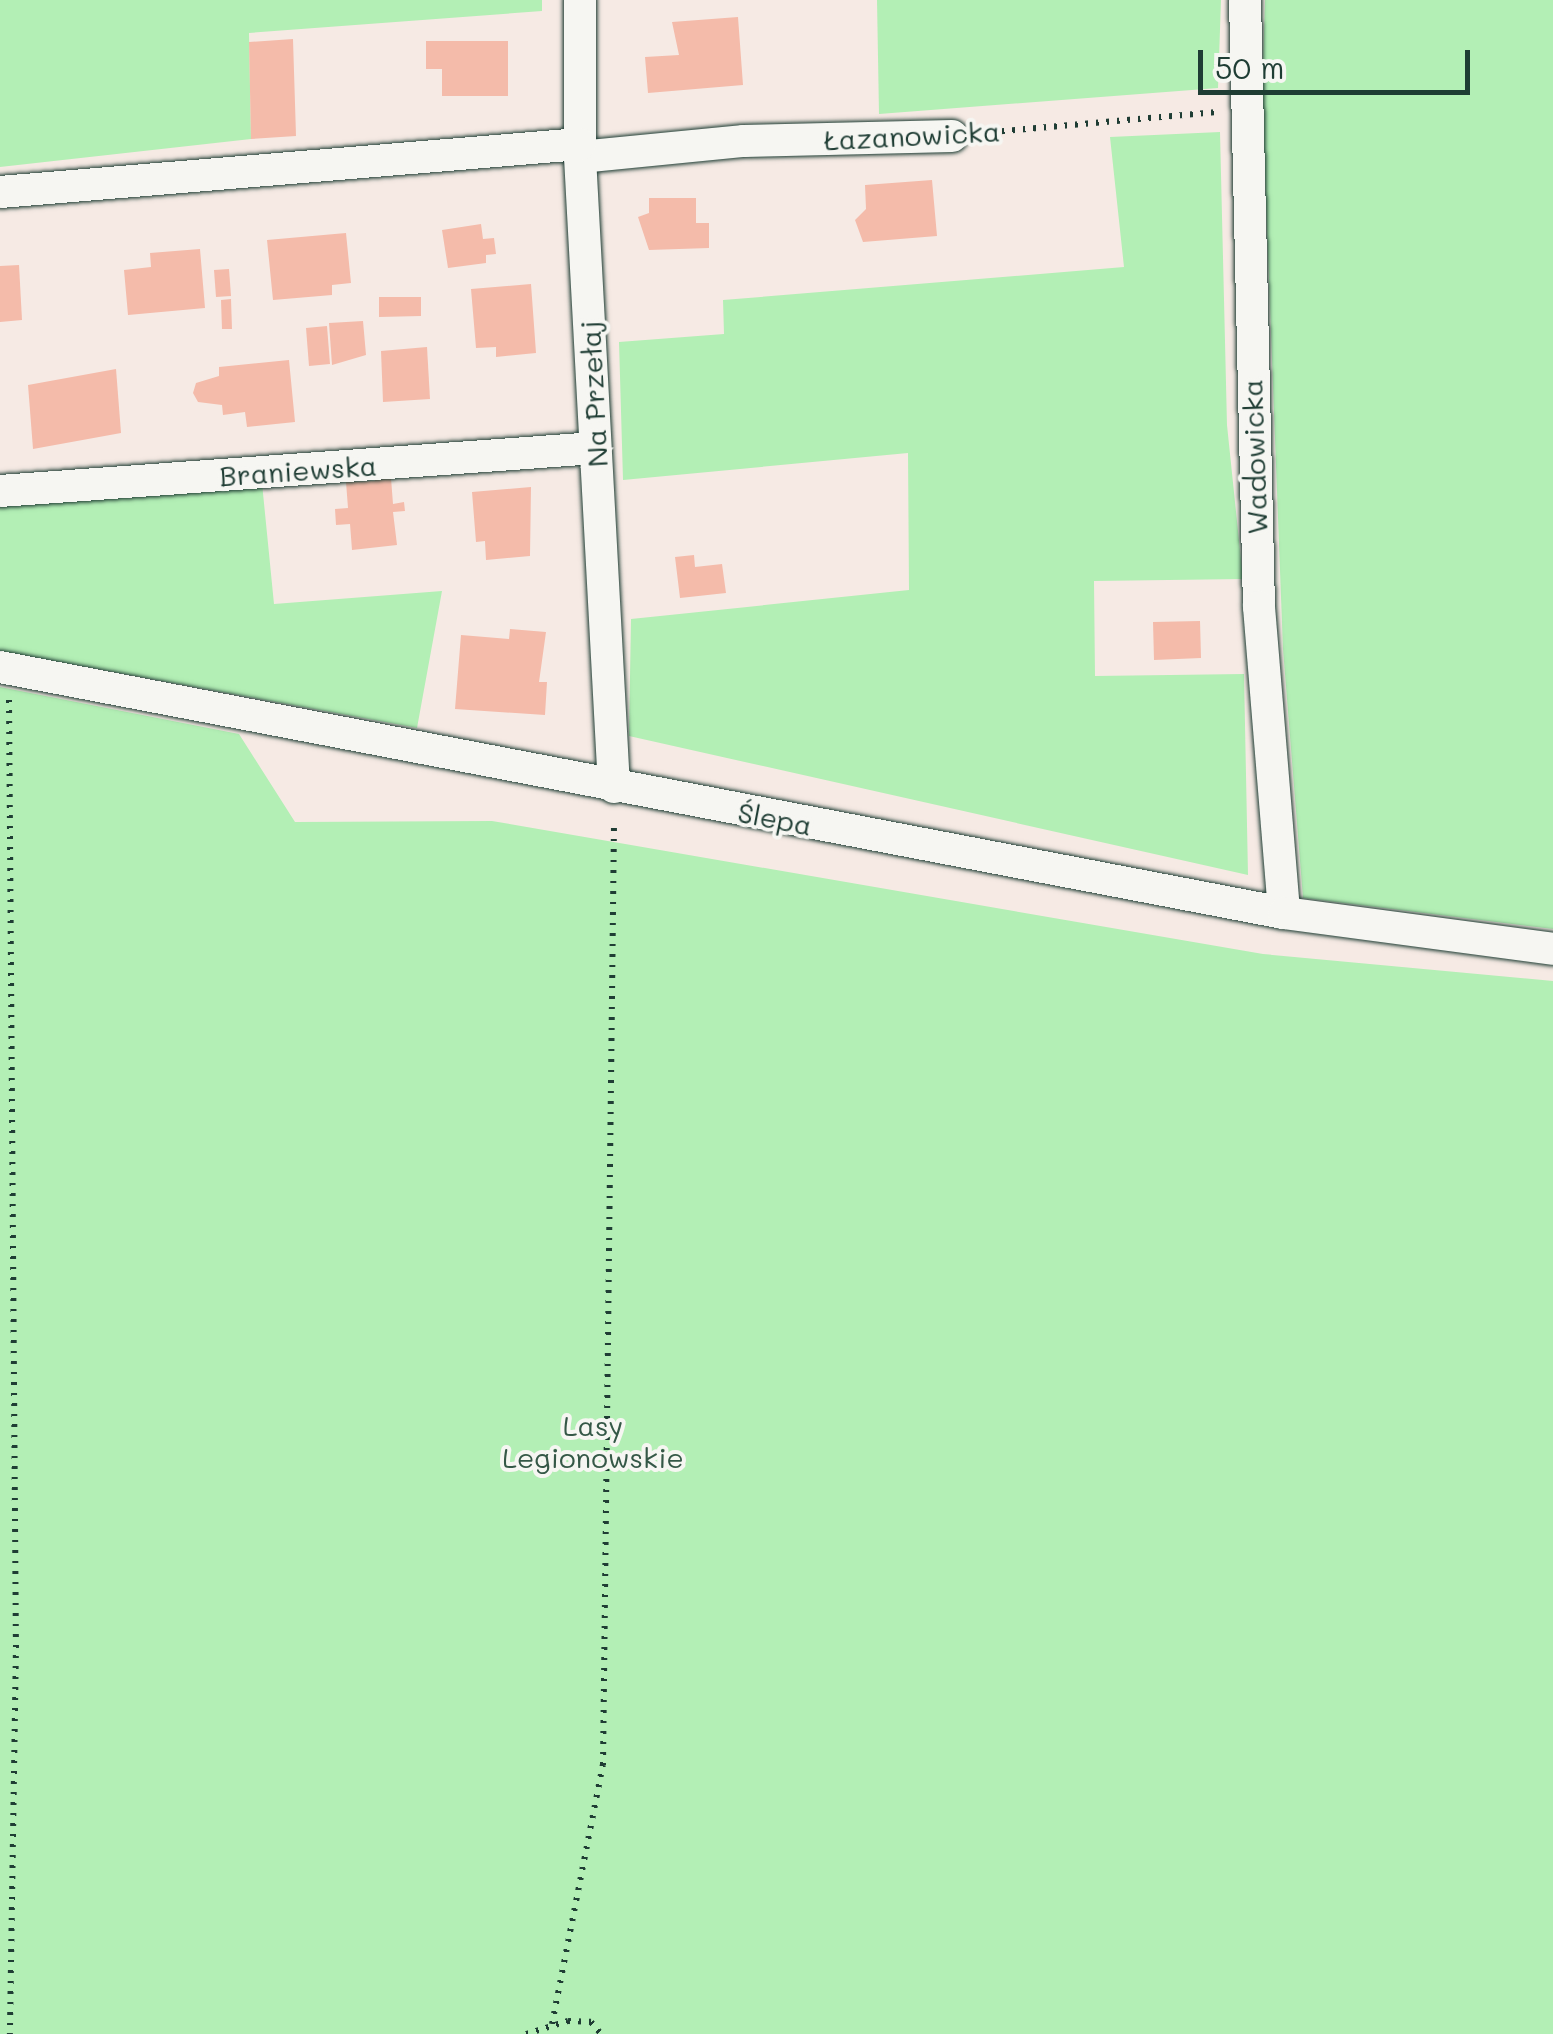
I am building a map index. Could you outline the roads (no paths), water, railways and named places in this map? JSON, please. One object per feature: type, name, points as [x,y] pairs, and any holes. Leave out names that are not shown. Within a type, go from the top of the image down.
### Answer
[{"type":"street","name":"Na Przełaj","points":[[580,0],[580,151],[614,788]]},
{"type":"street","name":"Wadowicka","points":[[1245,0],[1243,110],[1259,607],[1284,913]]},
{"type":"street","name":"Łazanowicka","points":[[0,192],[580,151],[952,136]]},
{"type":"street","name":"Braniewska","points":[[0,492],[595,448]]},
{"type":"street","name":"Ślepa","points":[[4,668],[614,788],[1284,913],[1553,949]]},
{"type":"park label","name":"Lasy Legionowskie","points":[[593,1441]]}]
